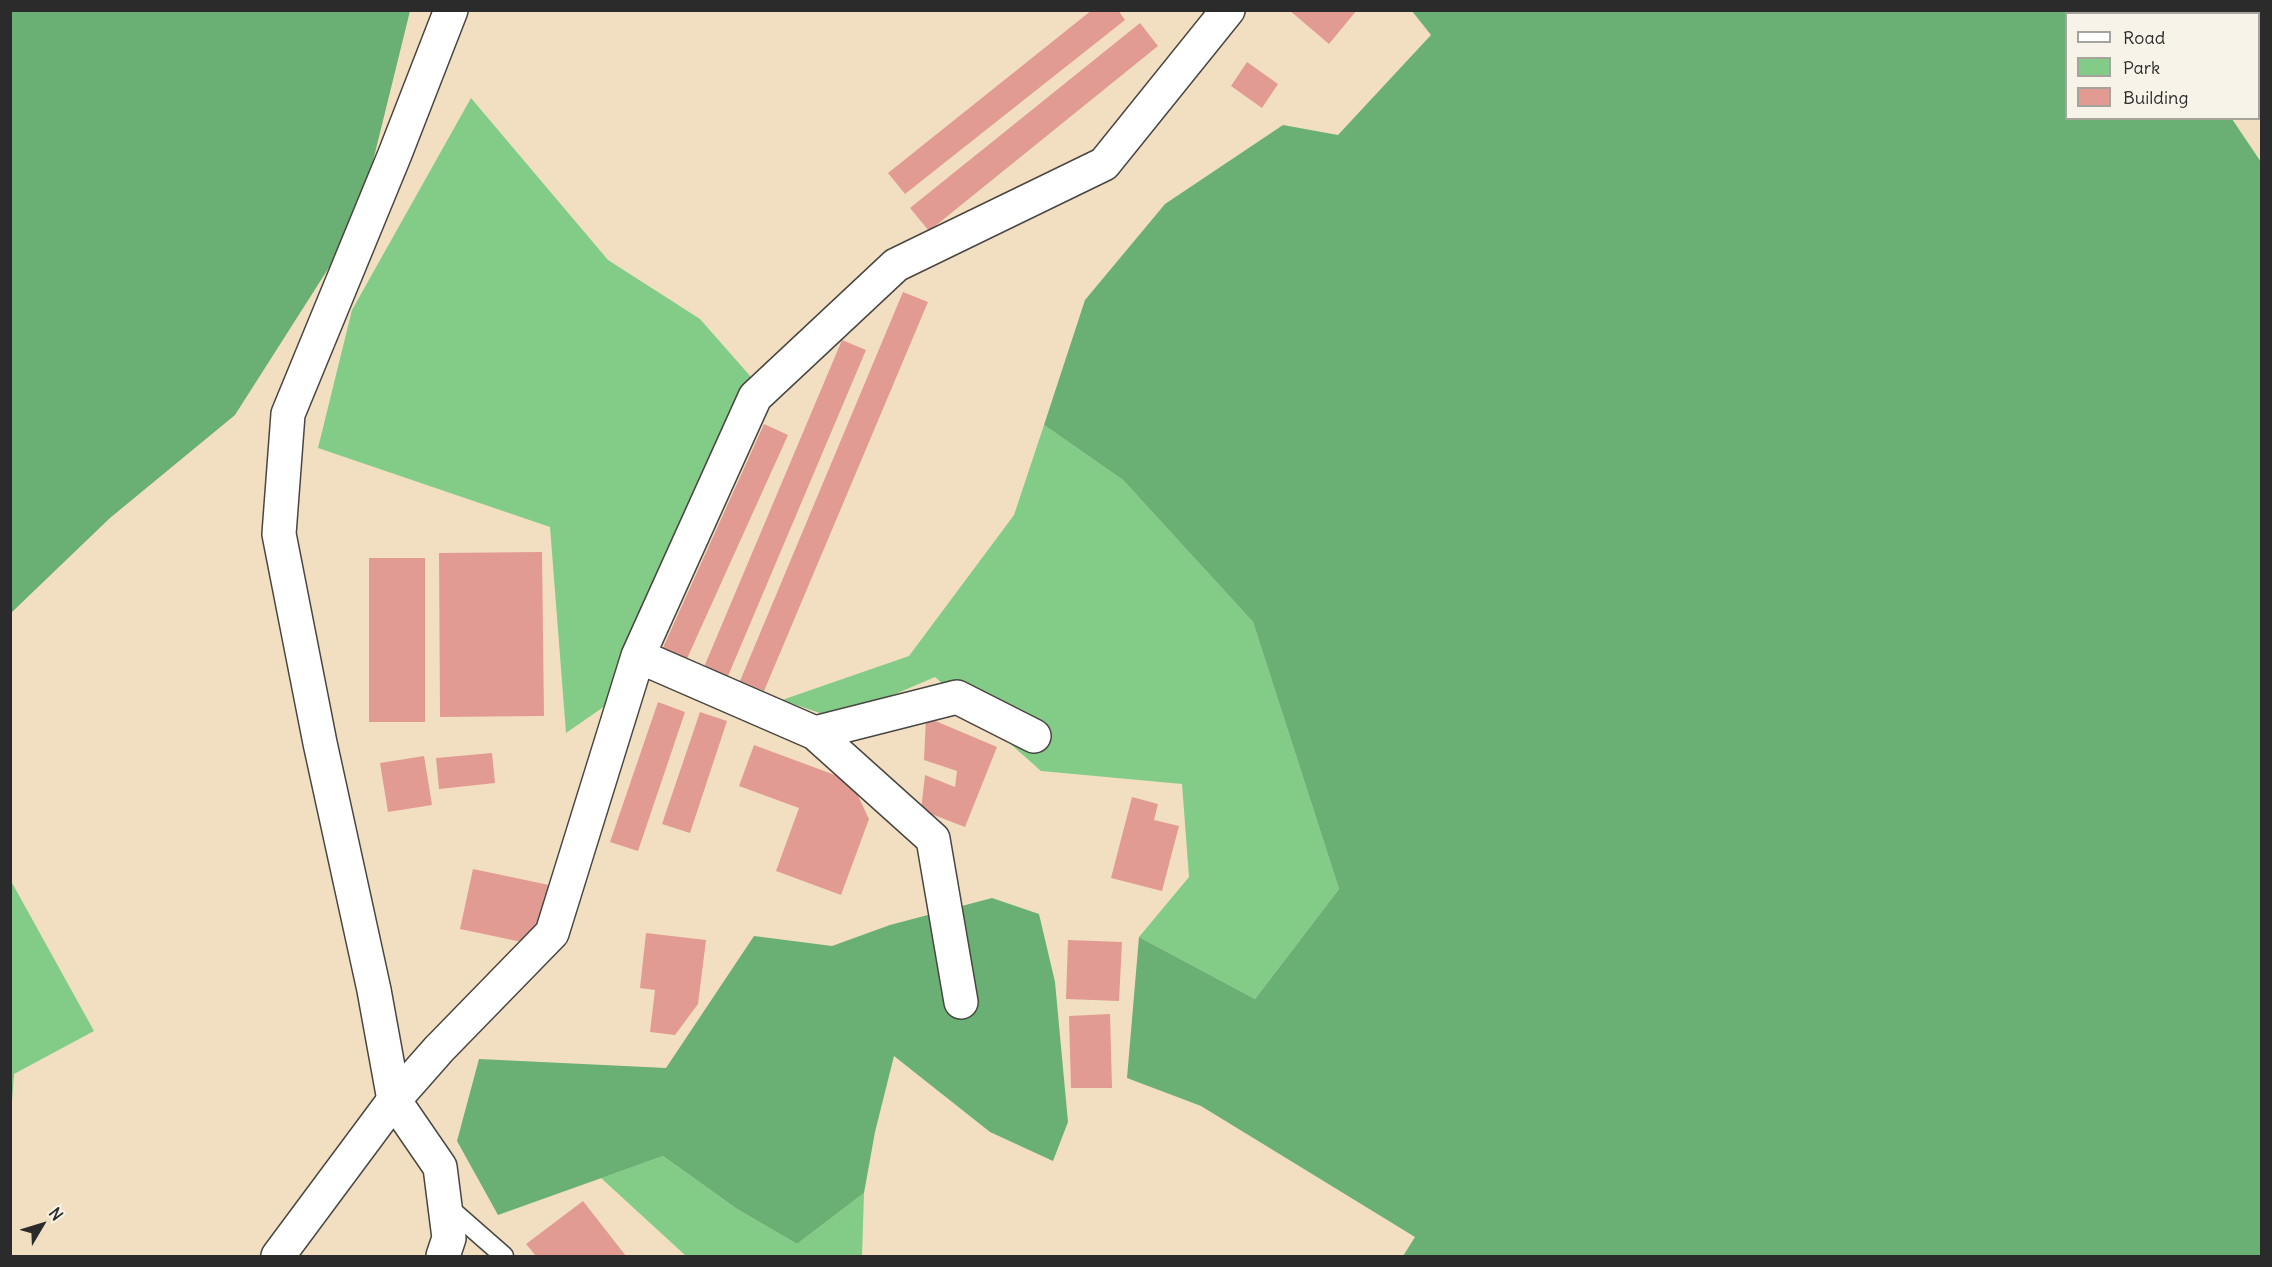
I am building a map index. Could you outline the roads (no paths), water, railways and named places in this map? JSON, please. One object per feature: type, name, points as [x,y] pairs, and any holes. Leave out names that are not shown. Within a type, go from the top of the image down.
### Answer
[{"type":"street","points":[[443,1257],[449,1238],[440,1167],[394,1100],[374,990],[320,743],[279,534],[288,414],[395,154],[451,10]]},
{"type":"street","points":[[278,1257],[394,1100],[439,1049],[552,933],[638,656],[756,397],[896,265],[1104,164],[1228,10]]},
{"type":"street","points":[[638,656],[815,733],[933,839],[961,1002]]},
{"type":"street","points":[[815,733],[957,697],[1034,736]]},
{"type":"lane","points":[[445,1205],[504,1257]]}]
